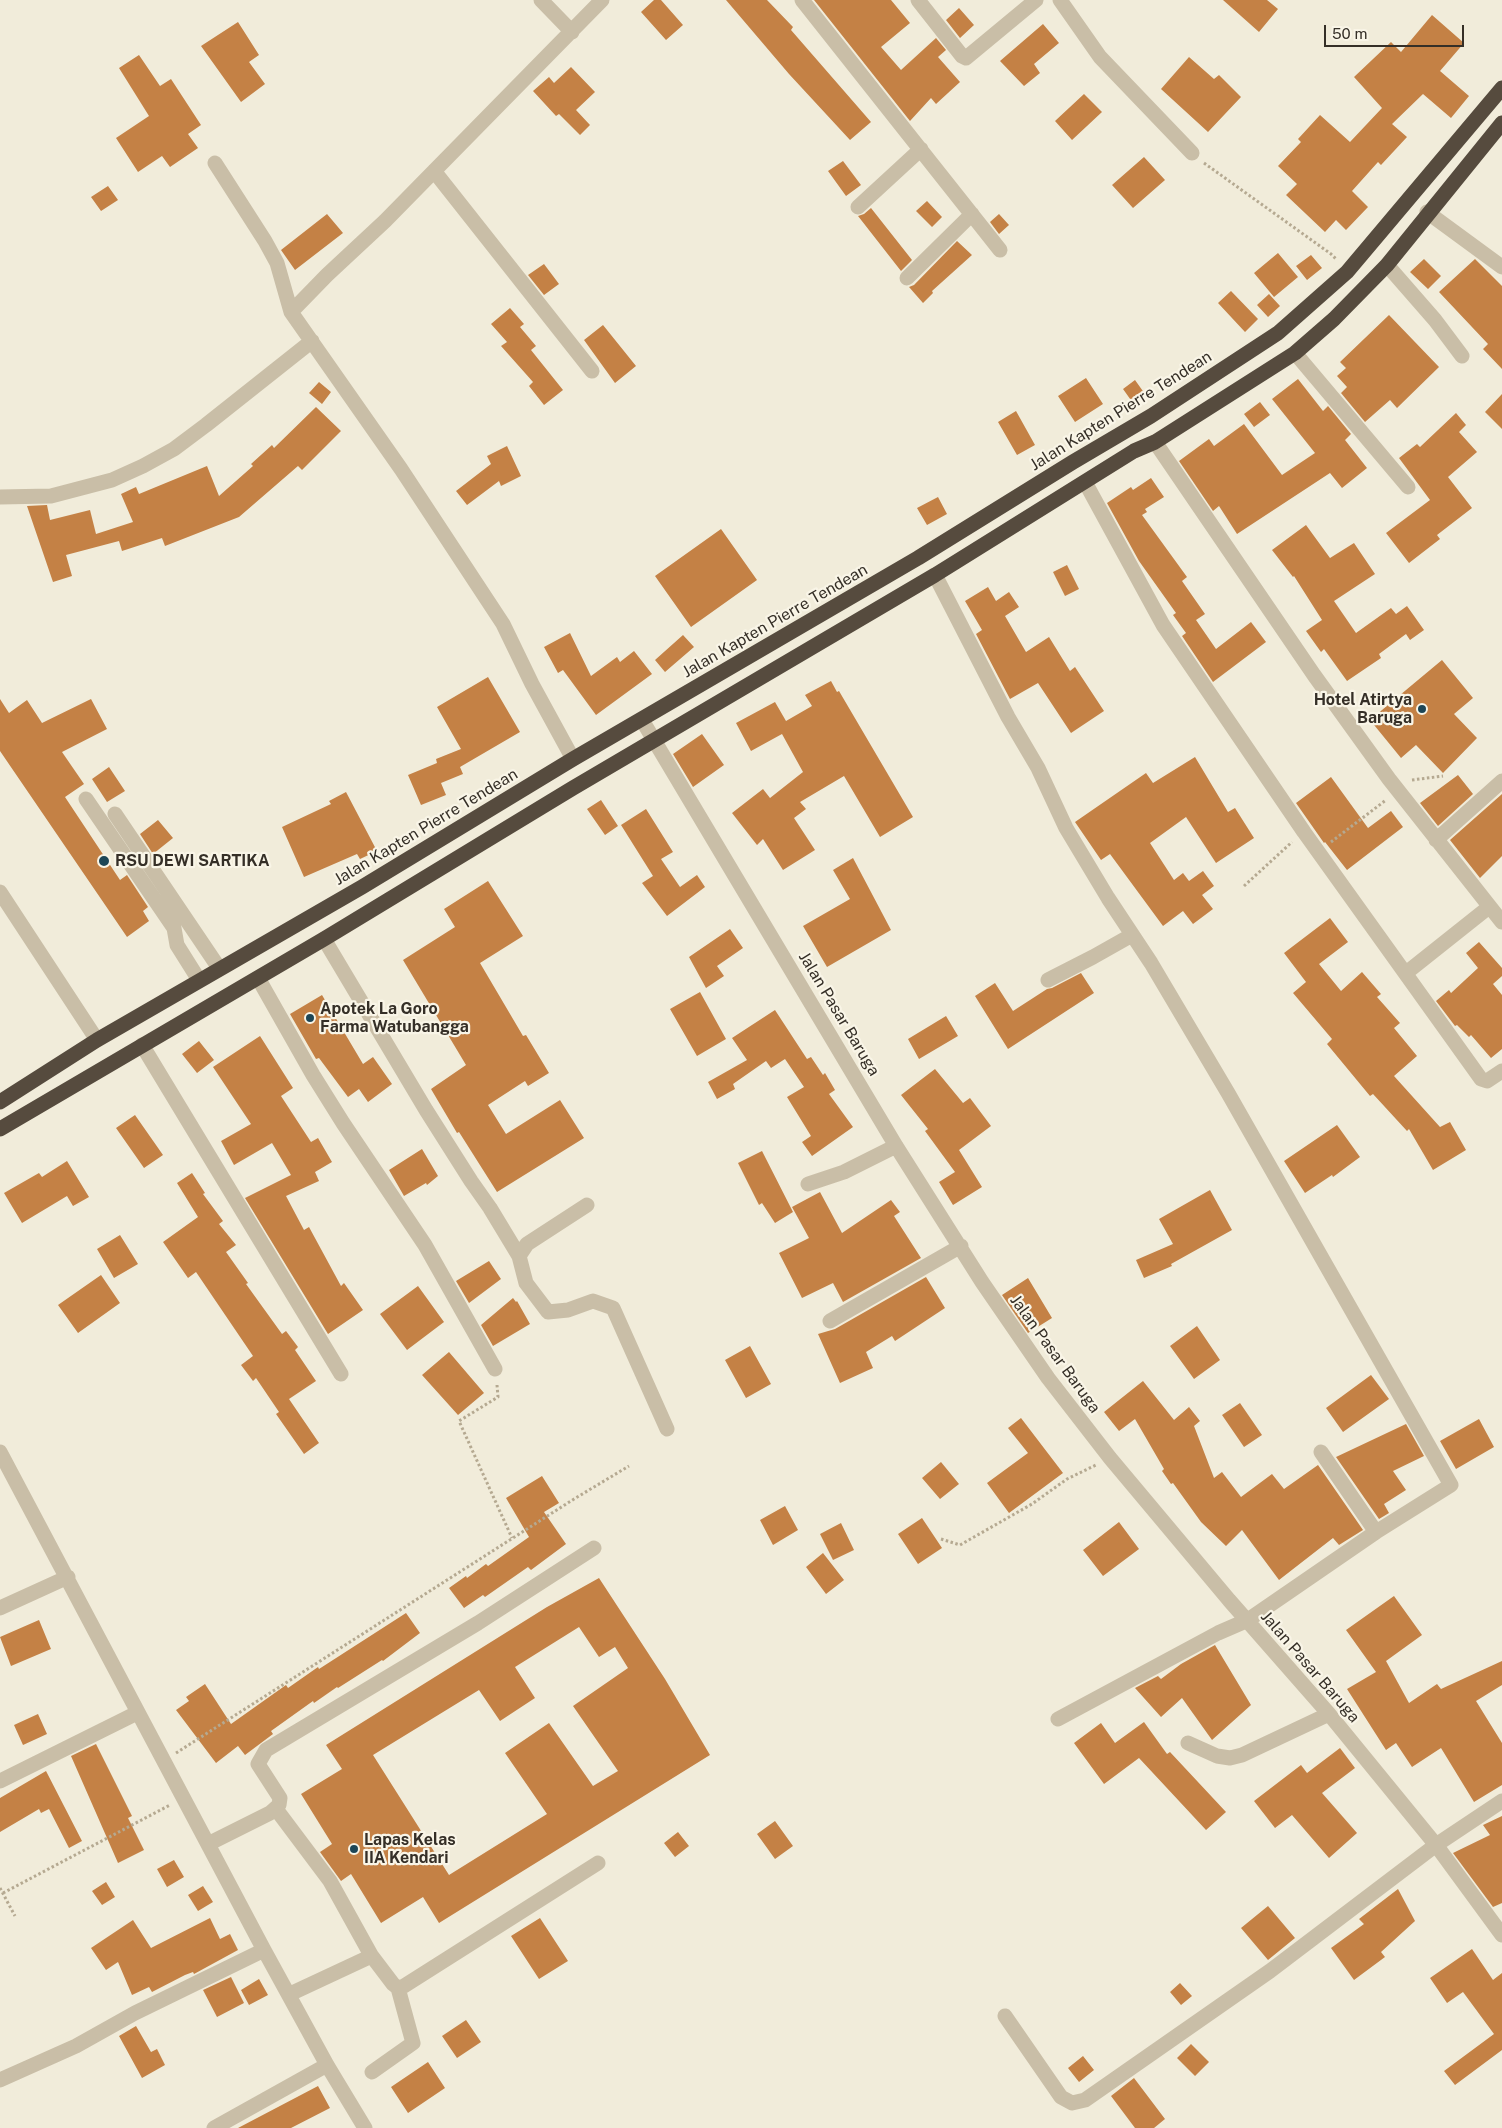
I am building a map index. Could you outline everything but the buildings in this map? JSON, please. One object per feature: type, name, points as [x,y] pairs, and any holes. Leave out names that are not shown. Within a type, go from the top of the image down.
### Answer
[{"type":"highway","name":"Jalan Kapten Pierre Tendean","points":[[0,1102],[97,1040],[362,887],[573,759],[875,583],[1151,416],[1278,333],[1347,272],[1502,88]]},
{"type":"highway","points":[[0,1129],[324,939],[573,788],[934,575],[1134,451],[1155,442],[1295,353],[1334,319],[1387,265],[1427,212],[1502,123]]},
{"type":"street","points":[[541,0],[572,32]]},
{"type":"street","points":[[291,312],[326,275],[385,221],[602,0]]},
{"type":"street","points":[[802,0],[1000,250]]},
{"type":"street","points":[[918,0],[962,56],[966,58],[1036,0]]},
{"type":"street","points":[[1060,0],[1100,57],[1192,153]]},
{"type":"street","points":[[858,207],[921,150]]},
{"type":"street","points":[[215,163],[265,241],[277,264],[291,312],[402,469],[503,624],[532,684],[573,759]]},
{"type":"street","points":[[434,171],[592,372]]},
{"type":"street","points":[[1427,212],[1502,267]]},
{"type":"street","points":[[908,278],[972,214]]},
{"type":"street","points":[[1387,265],[1435,320],[1462,356]]},
{"type":"street","points":[[0,497],[51,496],[70,492],[112,480],[143,466],[174,449],[312,341]]},
{"type":"street","points":[[1295,353],[1408,487]]},
{"type":"street","points":[[1155,442],[1314,675],[1393,785],[1502,922]]},
{"type":"street","points":[[1085,482],[1163,625],[1304,832],[1481,1079],[1487,1081],[1502,1071]]},
{"type":"street","points":[[934,575],[1008,717],[1038,768],[1066,828],[1228,1093],[1451,1485],[1376,1532],[1248,1620],[1218,1633],[1058,1719]]},
{"type":"street","name":"Jalan Pasar Baruga","points":[[642,720],[896,1146],[982,1282],[1048,1378],[1110,1458],[1329,1714],[1436,1846],[1502,1935]]},
{"type":"street","points":[[1436,840],[1502,781]]},
{"type":"street","points":[[86,798],[174,928],[177,945],[199,980]]},
{"type":"street","points":[[115,814],[219,968]]},
{"type":"street","points":[[0,892],[97,1040]]},
{"type":"street","points":[[1406,973],[1489,907]]},
{"type":"street","points":[[1048,980],[1093,958],[1132,934]]},
{"type":"street","points":[[324,939],[426,1110],[470,1181],[490,1208],[518,1256],[526,1283],[548,1312],[568,1310],[594,1301],[613,1308],[667,1429]]},
{"type":"street","points":[[258,978],[328,1099],[425,1245],[495,1369]]},
{"type":"street","points":[[142,1046],[341,1374]]},
{"type":"street","points":[[808,1184],[844,1172],[896,1146]]},
{"type":"street","points":[[518,1256],[527,1244],[587,1206]]},
{"type":"street","points":[[830,1321],[961,1246]]},
{"type":"street","points":[[0,1452],[68,1577],[137,1713],[264,1950],[365,2128]]},
{"type":"street","points":[[1321,1452],[1376,1532]]},
{"type":"street","points":[[208,1844],[276,1809],[280,1798],[258,1764],[266,1750],[478,1623],[594,1548]]},
{"type":"street","points":[[0,1608],[68,1577]]},
{"type":"street","points":[[0,1781],[137,1713]]},
{"type":"street","points":[[1188,1743],[1217,1756],[1230,1758],[1242,1755],[1329,1714]]},
{"type":"street","points":[[1005,2016],[1061,2097],[1072,2103],[1085,2100],[1270,1971],[1436,1846],[1502,1801]]},
{"type":"street","points":[[276,1809],[330,1880],[371,1955],[398,1988],[413,2043],[372,2072]]},
{"type":"street","points":[[398,1988],[598,1863]]},
{"type":"street","points":[[0,2080],[76,2046],[135,2013],[264,1950]]},
{"type":"street","points":[[290,1994],[371,1955]]},
{"type":"street","points":[[214,2128],[328,2065]]},
{"type":"path","points":[[1192,153],[1331,254],[1347,272]]},
{"type":"path","points":[[1317,848],[1334,840],[1393,785],[1443,776]]},
{"type":"path","points":[[1244,886],[1304,832]]},
{"type":"path","points":[[495,1369],[498,1397],[459,1422],[512,1538]]},
{"type":"path","points":[[941,1539],[960,1545],[1032,1504],[1067,1479],[1110,1458]]},
{"type":"path","points":[[163,1761],[512,1538],[629,1466]]},
{"type":"path","points":[[3,1893],[183,1798]]},
{"type":"path","points":[[0,1888],[15,1916]]},
{"type":"place","name":"Hotel Atirtya Baruga","points":[[1422,709]]},
{"type":"place","name":"RSU DEWI SARTIKA","points":[[104,861]]},
{"type":"place","name":"Apotek La Goro Farma Watubangga","points":[[310,1018]]},
{"type":"place","name":"Lapas Kelas IIA Kendari","points":[[354,1849]]}]
